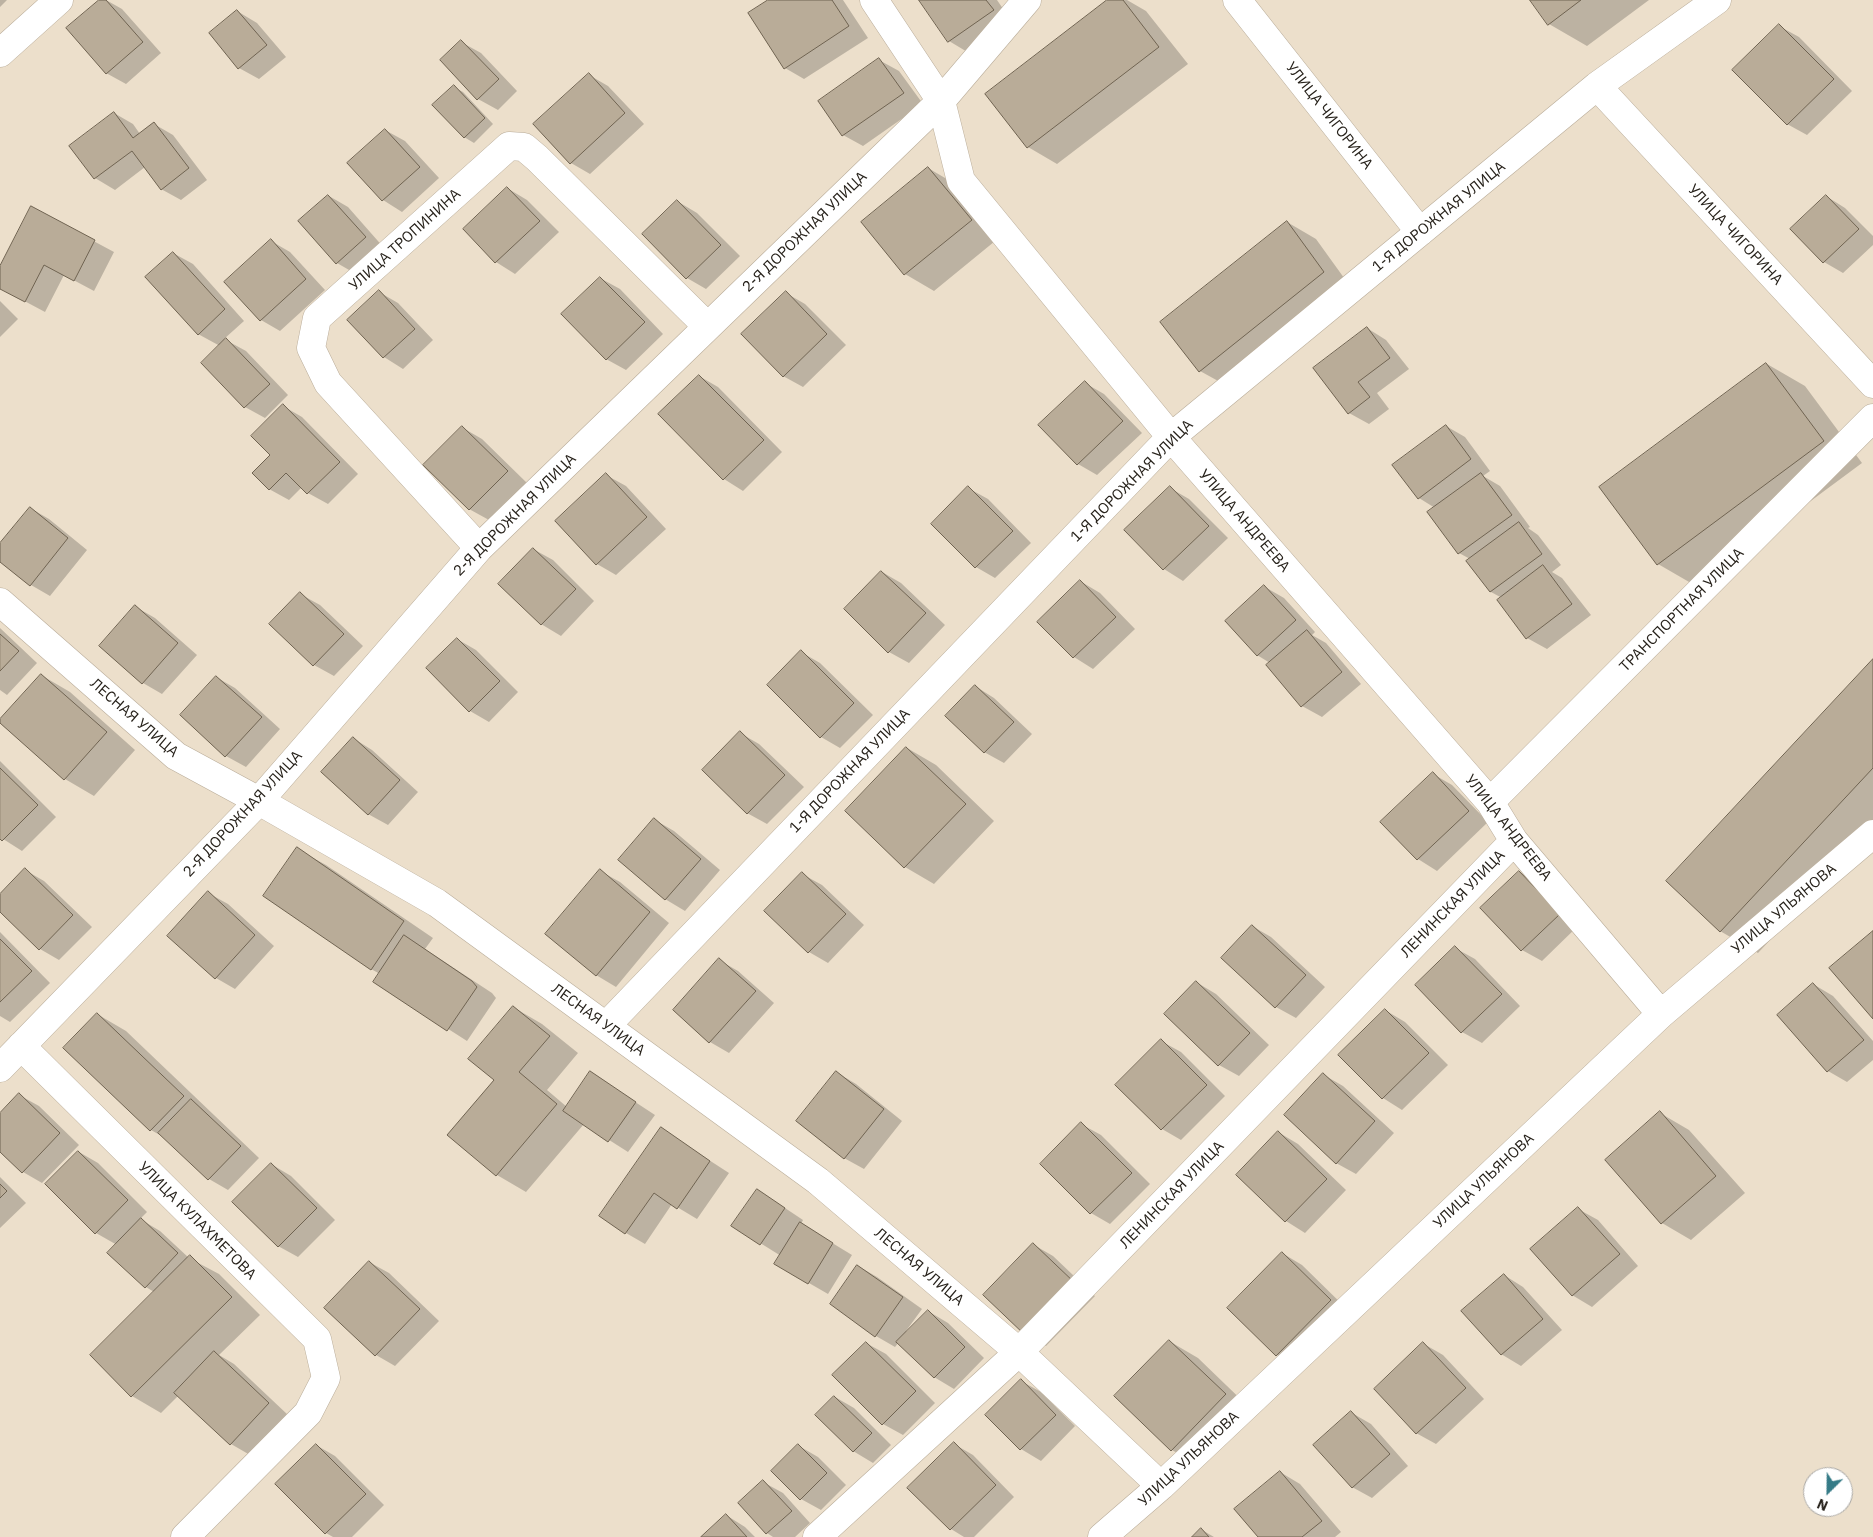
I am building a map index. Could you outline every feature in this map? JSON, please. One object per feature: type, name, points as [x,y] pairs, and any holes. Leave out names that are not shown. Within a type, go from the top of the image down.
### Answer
[{"type":"street","points":[[0,53],[59,0]]},
{"type":"street","name":"УЛИЦА АНДРЕЕВА","points":[[874,0],[941,101],[961,181],[1171,438],[1490,802],[1514,840],[1661,1014]]},
{"type":"street","name":"2-Я ДОРОЖНАЯ УЛИЦА","points":[[0,1068],[259,801],[479,548],[941,101],[1027,0]]},
{"type":"street","name":"УЛИЦА ЧИГОРИНА","points":[[1237,0],[1420,232]]},
{"type":"street","name":"1-Я ДОРОЖНАЯ УЛИЦА","points":[[606,1026],[1171,438],[1597,86],[1717,0]]},
{"type":"street","name":"УЛИЦА ЧИГОРИНА","points":[[1597,86],[1873,384]]},
{"type":"street","name":"УЛИЦА ТРОПИНИНА","points":[[479,548],[328,383],[311,348],[317,318],[509,146],[524,147],[537,158],[707,326]]},
{"type":"street","name":"ТРАНСПОРТНАЯ УЛИЦА","points":[[1490,802],[1873,418]]},
{"type":"street","name":"ЛЕСНАЯ УЛИЦА","points":[[0,602],[176,756],[259,801],[436,903],[818,1181],[1020,1352],[1161,1486]]},
{"type":"street","name":"УЛИЦА УЛЬЯНОВА","points":[[1102,1537],[1161,1486],[1661,1014],[1873,834]]},
{"type":"street","name":"ЛЕНИНСКАЯ УЛИЦА","points":[[817,1537],[1020,1352],[1514,840]]},
{"type":"street","name":"УЛИЦА КУЛАХМЕТОВА","points":[[21,1046],[317,1338],[326,1378],[308,1413],[185,1537]]},
{"type":"building","points":[[99,0],[106,0],[143,42],[106,74],[66,28]]},
{"type":"building","points":[[768,0],[832,0],[849,26],[784,69],[748,13]]},
{"type":"building","points":[[919,0],[986,0],[994,10],[948,42]]},
{"type":"building","points":[[1107,0],[1123,0],[1159,47],[1027,148],[985,94]]},
{"type":"building","points":[[1530,0],[1581,0],[1548,25]]},
{"type":"building","points":[[237,10],[267,45],[238,69],[209,33]]},
{"type":"building","points":[[1779,24],[1834,79],[1787,125],[1732,70]]},
{"type":"building","points":[[461,40],[499,79],[477,100],[440,60]]},
{"type":"building","points":[[879,58],[904,93],[842,136],[818,101]]},
{"type":"building","points":[[589,73],[625,113],[570,164],[533,124]]},
{"type":"building","points":[[454,85],[485,118],[464,138],[432,105]]},
{"type":"building","points":[[114,112],[133,138],[154,122],[189,168],[161,190],[132,151],[94,179],[69,146]]},
{"type":"building","points":[[385,129],[420,167],[382,201],[347,163]]},
{"type":"building","points":[[928,167],[972,220],[904,275],[861,222]]},
{"type":"building","points":[[507,187],[540,221],[495,263],[463,229]]},
{"type":"building","points":[[328,195],[366,237],[336,264],[298,221]]},
{"type":"building","points":[[1826,195],[1859,229],[1823,263],[1790,229]]},
{"type":"building","points":[[677,200],[721,245],[686,279],[642,234]]},
{"type":"building","points":[[31,206],[95,240],[74,281],[44,265],[25,302],[0,289],[0,266]]},
{"type":"building","points":[[1287,221],[1324,272],[1199,372],[1160,322]]},
{"type":"building","points":[[271,239],[306,279],[260,321],[224,282]]},
{"type":"building","points":[[173,252],[225,309],[198,335],[145,277]]},
{"type":"building","points":[[600,277],[645,322],[606,360],[561,314]]},
{"type":"building","points":[[379,290],[415,329],[383,358],[347,320]]},
{"type":"building","points":[[786,291],[827,334],[783,377],[741,334]]},
{"type":"building","points":[[1367,327],[1390,358],[1358,382],[1370,397],[1348,414],[1313,368]]},
{"type":"building","points":[[226,338],[270,384],[244,408],[201,363]]},
{"type":"building","points":[[1766,363],[1824,441],[1657,565],[1599,487]]},
{"type":"building","points":[[699,375],[764,440],[723,480],[658,414]]},
{"type":"building","points":[[1085,381],[1123,421],[1077,465],[1038,425]]},
{"type":"building","points":[[283,404],[340,462],[307,494],[286,473],[269,490],[252,473],[270,455],[251,436]]},
{"type":"building","points":[[1446,425],[1471,459],[1418,499],[1392,465]]},
{"type":"building","points":[[462,426],[508,471],[469,510],[423,465]]},
{"type":"building","points":[[606,473],[647,517],[596,565],[555,521]]},
{"type":"building","points":[[1481,473],[1512,515],[1458,554],[1427,512]]},
{"type":"building","points":[[968,486],[1013,531],[975,568],[931,524]]},
{"type":"building","points":[[1170,486],[1209,526],[1163,570],[1124,530]]},
{"type":"building","points":[[30,507],[68,538],[30,586],[0,562],[0,543]]},
{"type":"building","points":[[1519,522],[1542,554],[1490,592],[1466,561]]},
{"type":"building","points":[[533,548],[576,589],[541,625],[498,584]]},
{"type":"building","points":[[1543,565],[1572,604],[1526,639],[1497,600]]},
{"type":"building","points":[[881,571],[926,613],[888,653],[844,609]]},
{"type":"building","points":[[1080,580],[1116,617],[1073,658],[1037,622]]},
{"type":"building","points":[[1264,585],[1296,620],[1257,656],[1225,621]]},
{"type":"building","points":[[300,592],[344,634],[313,666],[269,624]]},
{"type":"building","points":[[135,605],[178,643],[142,684],[99,646]]},
{"type":"building","points":[[1307,630],[1342,672],[1301,707],[1266,665]]},
{"type":"building","points":[[0,634],[19,651],[0,671]]},
{"type":"building","points":[[457,638],[500,681],[469,712],[426,668]]},
{"type":"building","points":[[801,650],[854,703],[820,738],[767,685]]},
{"type":"building","points":[[1873,659],[1873,768],[1720,932],[1666,881]]},
{"type":"building","points":[[41,674],[107,732],[64,780],[0,723],[0,719]]},
{"type":"building","points":[[216,676],[262,717],[225,757],[180,715]]},
{"type":"building","points":[[975,685],[1014,722],[984,753],[945,716]]},
{"type":"building","points":[[740,731],[785,775],[747,814],[702,770]]},
{"type":"building","points":[[353,737],[400,780],[368,815],[321,772]]},
{"type":"building","points":[[906,747],[966,804],[904,868],[845,811]]},
{"type":"building","points":[[0,768],[38,805],[2,841],[0,839]]},
{"type":"building","points":[[1433,772],[1469,811],[1417,860],[1380,822]]},
{"type":"building","points":[[654,818],[701,859],[665,900],[618,860]]},
{"type":"building","points":[[297,847],[404,921],[371,970],[263,896]]},
{"type":"building","points":[[25,868],[73,915],[39,950],[0,912],[0,894]]},
{"type":"building","points":[[600,869],[650,912],[596,976],[545,934]]},
{"type":"building","points":[[1519,871],[1560,914],[1521,951],[1480,908]]},
{"type":"building","points":[[802,872],[846,914],[808,953],[764,911]]},
{"type":"building","points":[[208,891],[255,935],[215,979],[167,936]]},
{"type":"building","points":[[1252,925],[1306,975],[1275,1008],[1221,958]]},
{"type":"building","points":[[1873,931],[1873,1019],[1829,968]]},
{"type":"building","points":[[404,935],[472,981],[477,987],[447,1031],[373,982]]},
{"type":"building","points":[[0,939],[32,971],[0,1002]]},
{"type":"building","points":[[1455,946],[1502,994],[1461,1033],[1415,985]]},
{"type":"building","points":[[719,958],[756,991],[709,1043],[673,1010]]},
{"type":"building","points":[[1196,981],[1250,1033],[1218,1066],[1164,1014]]},
{"type":"building","points":[[1813,983],[1864,1040],[1827,1072],[1777,1015]]},
{"type":"building","points":[[513,1006],[550,1036],[519,1072],[557,1104],[496,1176],[447,1135],[494,1080],[468,1059]]},
{"type":"building","points":[[1385,1009],[1429,1053],[1382,1099],[1338,1055]]},
{"type":"building","points":[[97,1013],[184,1096],[150,1131],[63,1048]]},
{"type":"building","points":[[1161,1039],[1207,1085],[1161,1130],[1115,1085]]},
{"type":"building","points":[[590,1071],[636,1102],[608,1142],[563,1111]]},
{"type":"building","points":[[836,1071],[884,1109],[844,1159],[796,1121]]},
{"type":"building","points":[[1323,1073],[1375,1121],[1336,1164],[1284,1115]]},
{"type":"building","points":[[19,1093],[60,1133],[22,1173],[0,1152],[0,1113]]},
{"type":"building","points":[[191,1099],[241,1146],[208,1180],[158,1133]]},
{"type":"building","points":[[1660,1111],[1716,1176],[1661,1224],[1605,1160]]},
{"type":"building","points":[[1081,1122],[1132,1173],[1090,1214],[1040,1164]]},
{"type":"building","points":[[661,1127],[710,1161],[677,1209],[654,1193],[625,1234],[599,1216]]},
{"type":"building","points":[[1278,1131],[1327,1179],[1285,1222],[1236,1175]]},
{"type":"building","points":[[78,1151],[128,1200],[95,1234],[45,1184]]},
{"type":"building","points":[[271,1163],[317,1208],[278,1247],[232,1202]]},
{"type":"building","points":[[0,1184],[7,1191],[0,1198]]},
{"type":"building","points":[[757,1189],[785,1208],[760,1245],[731,1226]]},
{"type":"building","points":[[1578,1207],[1620,1254],[1572,1296],[1530,1249]]},
{"type":"building","points":[[141,1218],[178,1253],[145,1288],[107,1253]]},
{"type":"building","points":[[800,1222],[833,1243],[808,1284],[774,1264]]},
{"type":"building","points":[[1033,1243],[1076,1284],[1026,1336],[983,1295]]},
{"type":"building","points":[[1282,1252],[1331,1300],[1276,1356],[1227,1308]]},
{"type":"building","points":[[190,1255],[232,1297],[131,1397],[90,1355]]},
{"type":"building","points":[[369,1261],[420,1309],[375,1356],[324,1308]]},
{"type":"building","points":[[857,1265],[903,1297],[875,1337],[830,1304]]},
{"type":"building","points":[[1504,1274],[1543,1319],[1501,1355],[1461,1311]]},
{"type":"building","points":[[928,1310],[965,1347],[934,1378],[896,1342]]},
{"type":"building","points":[[1169,1340],[1226,1394],[1171,1451],[1114,1396]]},
{"type":"building","points":[[866,1342],[916,1391],[882,1425],[832,1375]]},
{"type":"building","points":[[1423,1342],[1466,1388],[1416,1434],[1374,1389]]},
{"type":"building","points":[[214,1351],[269,1403],[230,1445],[174,1393]]},
{"type":"building","points":[[1021,1379],[1056,1415],[1020,1450],[985,1415]]},
{"type":"building","points":[[834,1396],[872,1433],[853,1452],[815,1415]]},
{"type":"building","points":[[1351,1411],[1390,1454],[1352,1488],[1313,1445]]},
{"type":"building","points":[[954,1442],[996,1485],[950,1530],[907,1488]]},
{"type":"building","points":[[316,1444],[366,1494],[325,1534],[275,1484]]},
{"type":"building","points":[[798,1444],[827,1473],[800,1500],[771,1471]]},
{"type":"building","points":[[1280,1471],[1322,1521],[1302,1537],[1258,1537],[1234,1509]]},
{"type":"building","points":[[763,1480],[792,1511],[766,1534],[738,1503]]},
{"type":"building","points":[[726,1514],[747,1537],[701,1537]]},
{"type":"building","points":[[1201,1528],[1209,1537],[1192,1537]]}]
